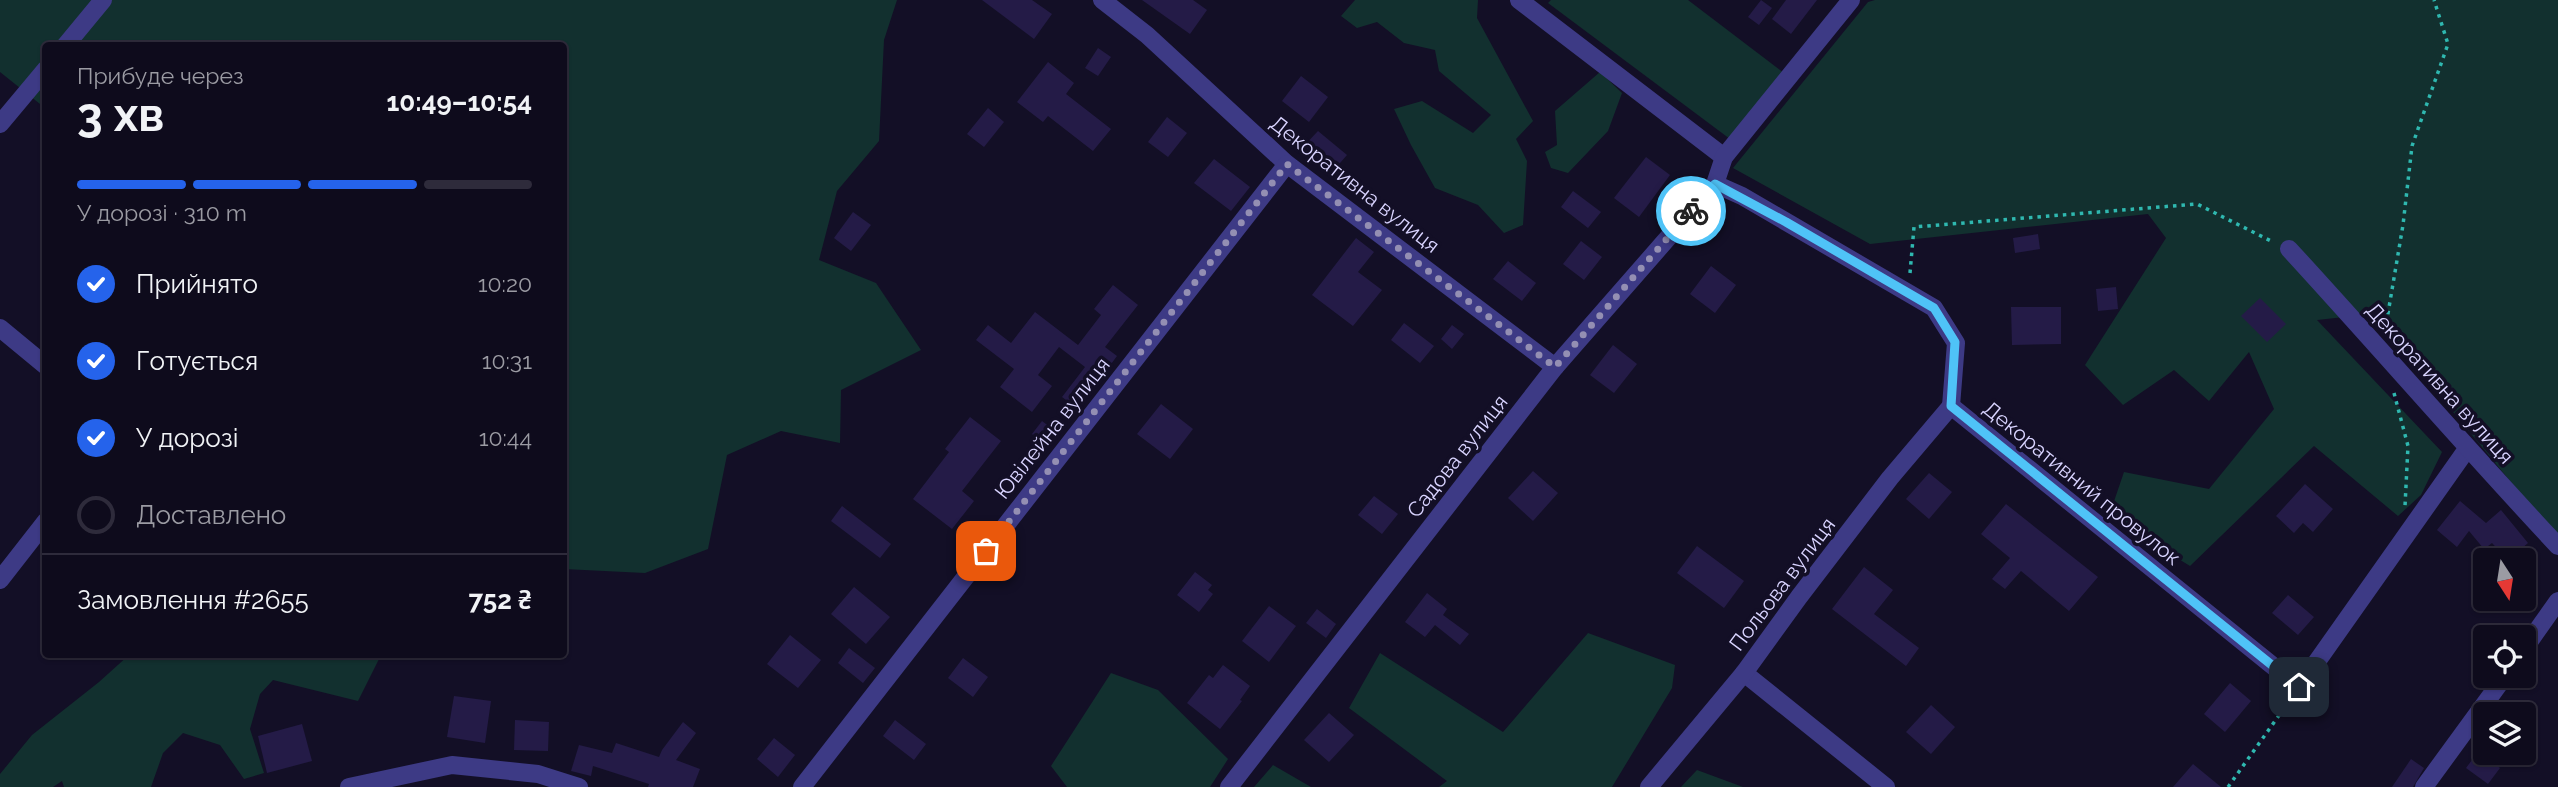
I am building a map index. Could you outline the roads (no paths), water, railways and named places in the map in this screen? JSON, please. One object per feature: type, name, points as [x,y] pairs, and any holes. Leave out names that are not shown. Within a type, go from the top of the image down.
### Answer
[{"type":"street","points":[[68,42],[103,0]]},
{"type":"street","name":"Декоративна вулиця","points":[[1102,0],[1147,35],[1287,164],[1555,367]]},
{"type":"street","points":[[1519,0],[1724,157],[1852,0]]},
{"type":"street","points":[[0,124],[42,74]]},
{"type":"street","name":"Садова вулиця","points":[[1229,787],[1555,367],[1715,184],[1724,157]]},
{"type":"street","name":"Ювілейна вулиця","points":[[802,787],[1287,164]]},
{"type":"street","name":"Декоративний провулок","points":[[1715,184],[1742,196],[1934,308],[1955,342],[1951,406],[2299,687],[2467,449]]},
{"type":"street","name":"Декоративна вулиця","points":[[2290,250],[2467,449],[2558,546]]},
{"type":"street","points":[[0,328],[42,363]]},
{"type":"street","name":"Польова вулиця","points":[[1649,787],[1744,673],[1890,478],[1951,406]]},
{"type":"street","points":[[0,580],[42,526]]},
{"type":"street","points":[[2536,632],[2558,601]]},
{"type":"street","points":[[1744,673],[1886,787]]},
{"type":"street","points":[[2424,787],[2496,688]]},
{"type":"street","points":[[349,787],[453,765],[538,774],[579,787]]}]
